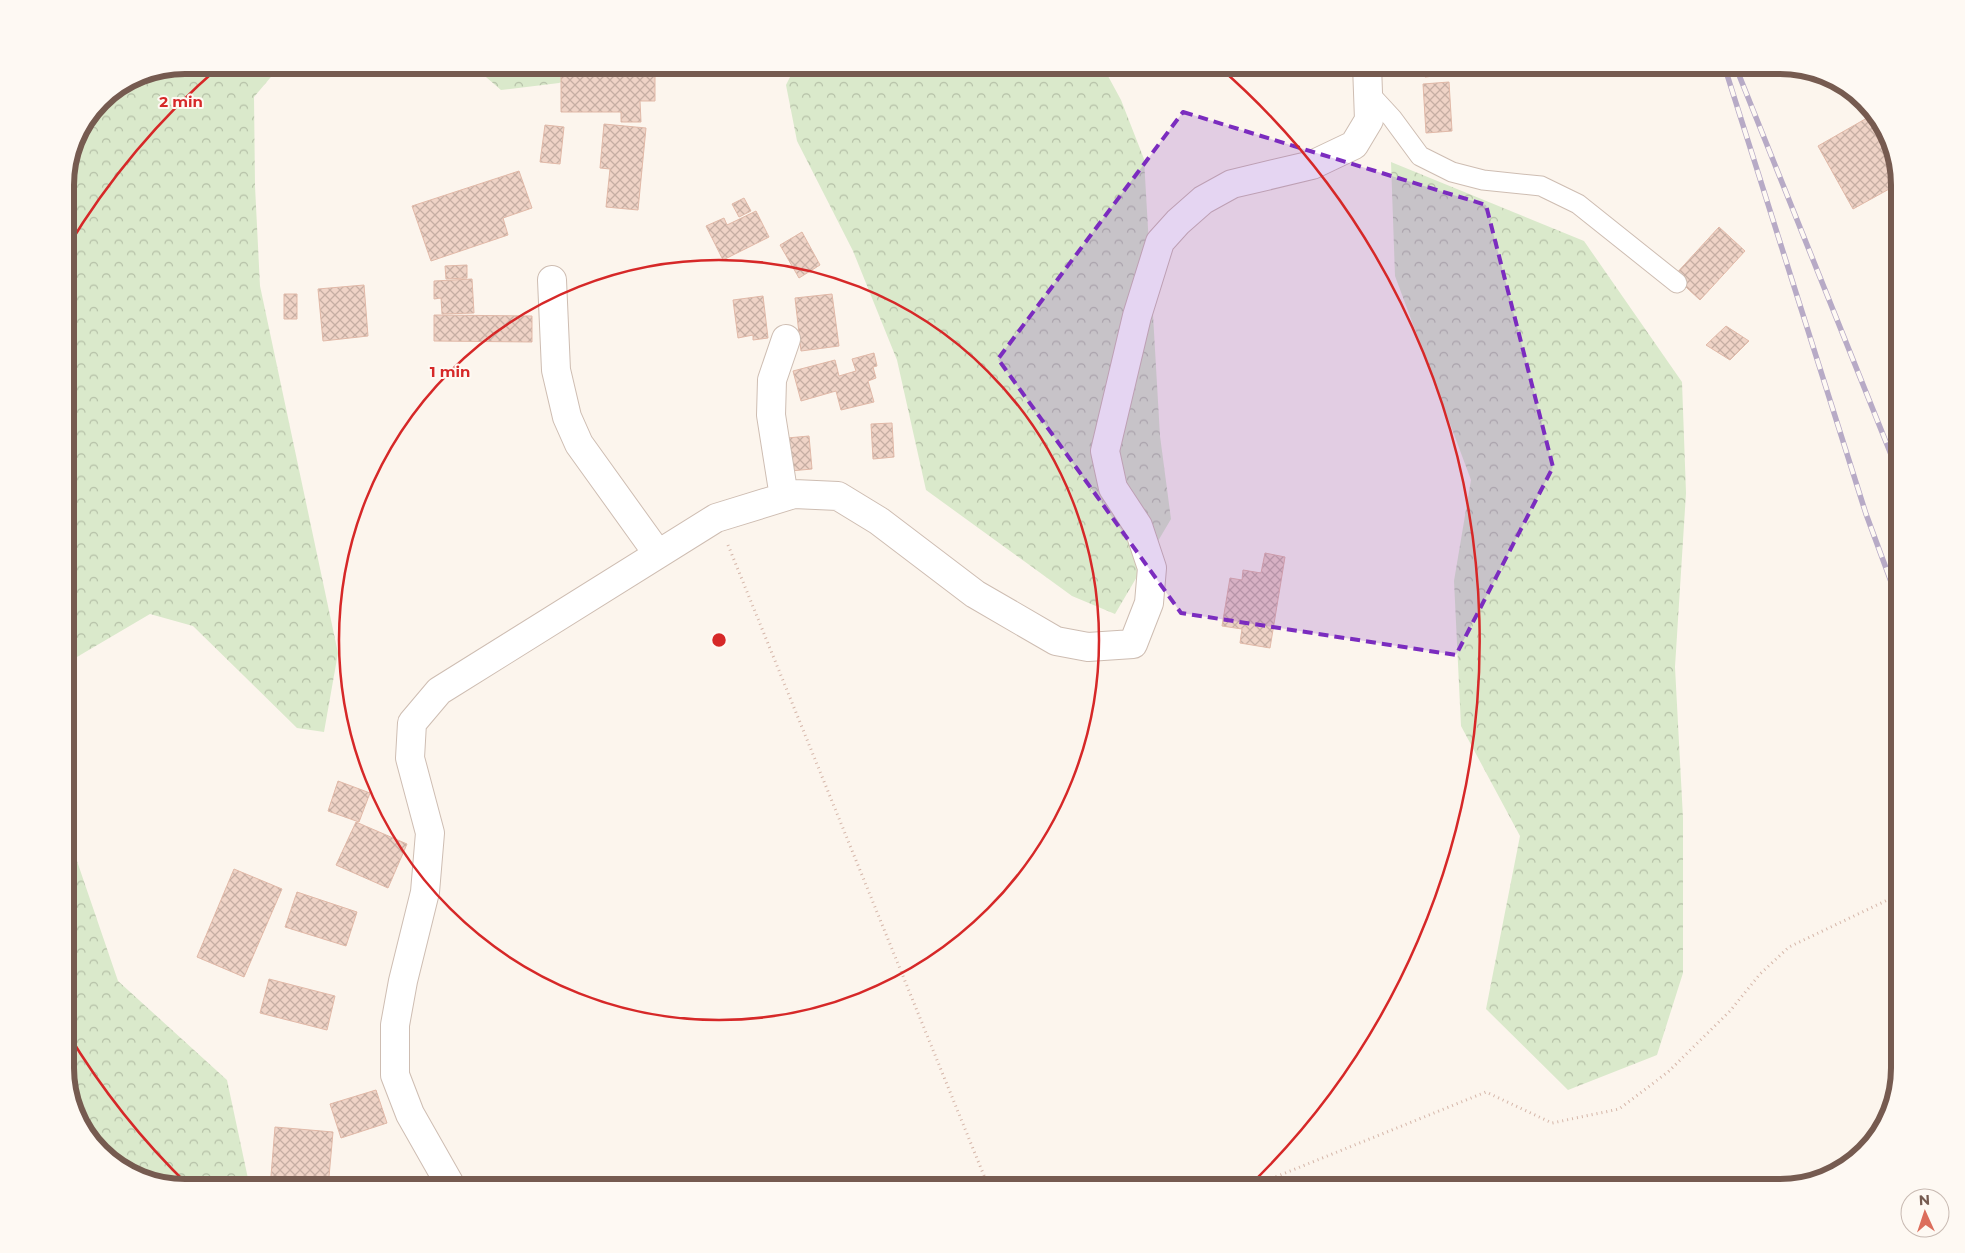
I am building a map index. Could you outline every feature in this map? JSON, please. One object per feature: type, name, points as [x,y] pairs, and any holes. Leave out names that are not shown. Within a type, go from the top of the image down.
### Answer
[{"type":"street","points":[[447,1179],[410,1114],[395,1075],[395,1025],[403,981],[425,892],[430,833],[410,758],[412,723],[438,691],[716,518],[794,494],[838,496],[879,521],[975,594],[1056,641],[1088,646],[1133,644],[1149,603],[1152,568],[1138,526],[1113,488],[1105,451],[1137,316],[1160,242],[1178,222],[1203,200],[1232,184],[1312,165],[1354,145],[1369,120],[1367,74]]},
{"type":"street","points":[[552,280],[556,370],[567,417],[579,444],[658,554]]},
{"type":"street","points":[[784,497],[771,415],[772,380],[786,339]]},
{"type":"lane","points":[[1368,92],[1392,118],[1420,156],[1452,172],[1483,180],[1541,186],[1578,204],[1677,283]]},
{"type":"path","points":[[716,518],[985,1179]]},
{"type":"path","points":[[1270,1179],[1486,1092],[1552,1123],[1619,1108],[1668,1072],[1730,1011],[1760,974],[1789,948],[1891,898]]},
{"type":"highlighted area","points":[[1183,112],[1486,205],[1553,467],[1456,655],[1181,613],[998,359]]},
{"type":"green space","points":[[177,74],[273,74],[254,97],[255,186],[260,286],[338,653],[324,732],[297,728],[193,626],[150,614],[74,659],[74,177],[76,163],[85,135],[101,111],[111,101],[135,85],[163,76]]},
{"type":"green space","points":[[482,74],[576,74],[559,83],[501,90]]},
{"type":"green space","points":[[792,74],[1107,74],[1121,100],[1144,159],[1160,436],[1171,519],[1115,614],[1072,596],[926,490],[897,360],[853,251],[797,141],[786,85]]},
{"type":"green space","points":[[1391,162],[1584,241],[1682,382],[1686,493],[1675,667],[1683,818],[1683,973],[1657,1055],[1568,1090],[1486,1009],[1520,836],[1461,726],[1454,581],[1471,480],[1395,276]]},
{"type":"green space","points":[[74,852],[118,981],[227,1080],[248,1179],[177,1179],[149,1173],[135,1168],[111,1152],[92,1130],[80,1104],[74,1076]]},
{"type":"building","points":[[561,74],[655,74],[655,101],[640,101],[641,122],[621,122],[621,112],[561,112]]},
{"type":"building","points":[[1425,74],[1443,74],[1443,75],[1425,77]]},
{"type":"building","points":[[1449,82],[1452,131],[1426,133],[1423,84]]},
{"type":"building","points":[[1868,117],[1883,142],[1890,170],[1891,188],[1853,209],[1818,146]]},
{"type":"building","points":[[604,124],[646,128],[638,210],[606,207],[610,169],[600,168]]},
{"type":"building","points":[[545,125],[564,127],[560,164],[540,162]]},
{"type":"building","points":[[519,171],[532,208],[503,218],[508,235],[431,261],[412,206]]},
{"type":"building","points":[[744,198],[751,211],[739,217],[732,204]]},
{"type":"building","points":[[756,211],[769,237],[723,260],[706,226],[724,218],[727,225]]},
{"type":"building","points":[[1719,227],[1745,251],[1700,300],[1674,276]]},
{"type":"building","points":[[802,232],[820,265],[799,278],[780,245]]},
{"type":"building","points":[[467,265],[467,278],[446,279],[445,266]]},
{"type":"building","points":[[472,279],[474,313],[442,314],[441,298],[434,299],[434,281]]},
{"type":"building","points":[[364,285],[368,336],[323,341],[318,289]]},
{"type":"building","points":[[284,294],[297,294],[297,319],[284,319]]},
{"type":"building","points":[[832,294],[839,346],[801,351],[795,298]]},
{"type":"building","points":[[763,296],[768,338],[753,340],[753,335],[738,338],[733,300]]},
{"type":"building","points":[[434,315],[532,316],[532,342],[434,341]]},
{"type":"building","points":[[1726,326],[1749,341],[1730,360],[1706,345]]},
{"type":"building","points":[[874,353],[877,366],[873,367],[876,378],[868,381],[874,402],[841,410],[836,391],[801,401],[793,371],[835,360],[839,376],[856,371],[852,359]]},
{"type":"building","points":[[892,423],[894,457],[873,459],[871,424]]},
{"type":"building","points":[[809,436],[812,469],[790,471],[787,438]]},
{"type":"building","points":[[1265,553],[1285,557],[1270,648],[1240,643],[1242,629],[1222,626],[1230,578],[1242,580],[1243,570],[1261,573]]},
{"type":"building","points":[[338,781],[370,793],[359,822],[328,811]]},
{"type":"building","points":[[356,822],[407,844],[388,888],[336,865]]},
{"type":"building","points":[[234,869],[282,889],[244,977],[197,957]]},
{"type":"building","points":[[297,892],[357,912],[346,946],[285,927]]},
{"type":"building","points":[[269,979],[335,996],[327,1030],[260,1013]]},
{"type":"building","points":[[376,1090],[387,1123],[341,1138],[330,1104]]},
{"type":"building","points":[[275,1127],[333,1132],[329,1179],[271,1179]]},
{"type":"railway","points":[[1727,74],[1866,514],[1891,582]]},
{"type":"railway","points":[[1739,74],[1891,455]]}]
